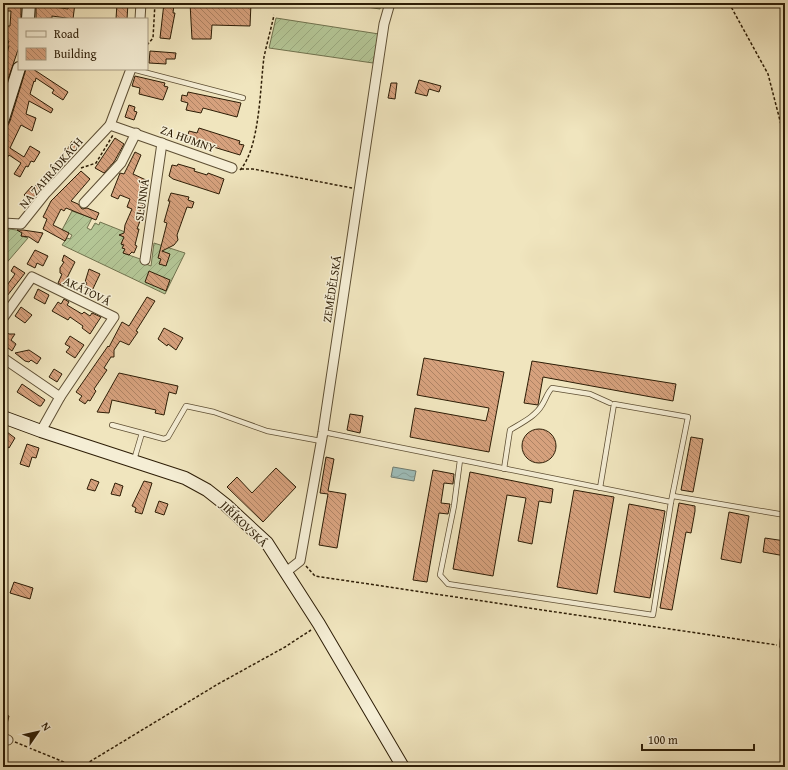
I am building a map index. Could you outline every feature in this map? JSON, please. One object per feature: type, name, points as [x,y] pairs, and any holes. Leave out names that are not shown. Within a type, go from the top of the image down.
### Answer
[{"type":"street","points":[[28,18],[29,3]]},
{"type":"street","points":[[140,18],[141,3]]},
{"type":"street","name":"ZEMĚDĚLSKÁ","points":[[300,561],[322,437],[384,24],[390,3]]},
{"type":"street","points":[[3,120],[18,70]]},
{"type":"street","name":"NA ZAHRÁDKÁCH","points":[[3,223],[15,225],[23,222],[45,194],[112,125],[132,70]]},
{"type":"street","points":[[84,203],[121,163],[136,133],[112,125]]},
{"type":"street","name":"ZA HUMNY","points":[[136,133],[232,168]]},
{"type":"street","name":"SLUNNÁ","points":[[145,260],[162,143]]},
{"type":"street","name":"AKÁTOVÁ","points":[[3,318],[32,277],[114,317],[60,397],[41,431]]},
{"type":"street","points":[[3,358],[60,397]]},
{"type":"street","name":"JIŘÍKOVSKÁ","points":[[3,417],[184,478],[207,490],[226,505],[267,543],[319,624],[403,767]]},
{"type":"street","points":[[286,572],[300,561]]},
{"type":"lane","points":[[136,70],[243,98]]},
{"type":"lane","points":[[504,469],[510,430],[530,418],[542,405],[548,392],[552,388],[590,394],[610,403]]},
{"type":"lane","points":[[460,460],[454,506],[440,574],[448,584],[653,615],[671,502],[688,417],[614,404],[600,488]]},
{"type":"lane","points":[[112,425],[164,439],[168,437],[186,406],[214,412],[267,431],[322,437],[460,460],[671,502]]},
{"type":"lane","points":[[134,460],[142,432]]},
{"type":"lane","points":[[673,496],[785,515]]},
{"type":"lane","points":[[782,646],[785,620]]},
{"type":"path","points":[[148,44],[153,38],[155,3]]},
{"type":"path","points":[[353,3],[378,7],[379,3]]},
{"type":"path","points":[[729,3],[768,74],[785,140]]},
{"type":"path","points":[[241,169],[255,132],[260,109],[264,57],[274,15]]},
{"type":"path","points":[[76,169],[96,163],[114,133],[112,125]]},
{"type":"path","points":[[232,168],[240,171],[241,169],[253,169],[359,190]]},
{"type":"path","points":[[300,561],[315,576],[782,646]]},
{"type":"path","points":[[81,767],[198,696],[285,647],[319,624]]},
{"type":"path","points":[[5,739],[76,767]]},
{"type":"green space","points":[[341,3],[381,3],[380,9]]},
{"type":"green space","points":[[276,18],[379,34],[373,63],[269,48]]},
{"type":"green space","points":[[72,211],[92,218],[87,228],[91,230],[95,223],[99,225],[100,222],[125,232],[122,236],[125,237],[121,244],[125,249],[123,253],[146,261],[146,264],[151,266],[154,243],[185,253],[165,294],[62,245],[67,238],[70,239],[72,235],[62,230]]},
{"type":"green space","points":[[3,228],[23,231],[21,236],[28,238],[3,267]]},
{"type":"water","points":[[393,467],[416,471],[414,481],[391,477]]},
{"type":"building","points":[[5,3],[21,3],[21,18],[18,18],[18,50],[3,94],[3,66],[9,46],[7,46],[9,41],[4,40],[5,26],[10,26],[11,11],[4,11]]},
{"type":"building","points":[[36,3],[49,3],[48,6],[68,9],[68,3],[75,3],[73,18],[52,16],[52,18],[36,18]]},
{"type":"building","points":[[117,3],[128,3],[127,18],[116,18]]},
{"type":"building","points":[[164,3],[174,4],[173,13],[175,13],[170,39],[160,38]]},
{"type":"building","points":[[190,3],[251,3],[250,26],[212,25],[211,39],[192,39]]},
{"type":"building","points":[[150,51],[176,53],[175,59],[166,59],[166,64],[149,63]]},
{"type":"building","points":[[26,70],[35,70],[68,92],[63,100],[52,93],[54,90],[36,78],[35,82],[34,81],[30,94],[53,109],[51,113],[29,101],[26,114],[36,118],[32,131],[21,125],[10,148],[24,157],[30,146],[40,152],[34,162],[31,161],[28,167],[26,166],[20,177],[14,174],[21,163],[9,155],[3,164],[3,135],[10,121]]},
{"type":"building","points":[[135,76],[165,83],[164,86],[168,87],[163,100],[139,94],[140,88],[132,86]]},
{"type":"building","points":[[419,80],[441,86],[439,92],[429,89],[427,96],[415,93]]},
{"type":"building","points":[[391,83],[397,83],[395,99],[388,98]]},
{"type":"building","points":[[188,92],[241,103],[237,117],[203,108],[201,113],[186,110],[188,103],[181,101],[182,95],[187,96]]},
{"type":"building","points":[[129,105],[135,107],[134,111],[137,112],[134,120],[125,117]]},
{"type":"building","points":[[199,128],[240,141],[239,144],[244,145],[240,155],[187,139],[189,131],[197,133]]},
{"type":"building","points":[[115,138],[124,144],[114,162],[104,173],[95,168]]},
{"type":"building","points":[[72,141],[78,145],[74,153],[67,150]]},
{"type":"building","points":[[135,152],[141,155],[133,174],[146,180],[142,196],[144,196],[141,204],[143,204],[138,216],[140,217],[140,221],[137,229],[139,229],[135,245],[137,246],[134,253],[132,252],[129,255],[123,253],[125,249],[122,248],[124,245],[121,244],[124,237],[119,235],[124,233],[125,225],[132,209],[127,207],[130,199],[120,195],[118,199],[111,196],[120,173],[124,174]]},
{"type":"building","points":[[59,160],[64,165],[56,174],[51,169]]},
{"type":"building","points":[[178,164],[195,169],[194,171],[207,175],[208,173],[224,179],[219,194],[173,179],[169,176],[172,165],[177,166]]},
{"type":"building","points":[[81,171],[90,179],[71,201],[78,204],[82,209],[87,208],[99,213],[96,220],[66,208],[64,211],[61,209],[53,225],[69,233],[65,241],[43,229],[47,219],[43,217],[51,201]]},
{"type":"building","points":[[37,184],[42,188],[31,200],[24,195],[32,186],[34,188]]},
{"type":"building","points":[[171,193],[189,197],[188,200],[194,202],[192,208],[187,207],[177,235],[178,240],[174,245],[162,251],[170,254],[166,266],[159,264],[161,259],[158,258],[167,223],[164,222]]},
{"type":"building","points":[[17,230],[43,233],[38,243],[29,237],[21,236],[22,233]]},
{"type":"building","points":[[35,250],[48,256],[43,266],[37,263],[35,268],[27,264]]},
{"type":"building","points":[[64,255],[75,262],[63,286],[58,283],[62,274],[60,273],[60,268],[64,262],[62,261]]},
{"type":"building","points":[[14,266],[25,273],[7,296],[3,291],[15,274],[11,271]]},
{"type":"building","points":[[89,269],[100,274],[90,295],[85,292],[87,287],[85,286],[87,283],[85,282]]},
{"type":"building","points":[[149,271],[170,280],[166,291],[145,282]]},
{"type":"building","points":[[38,289],[49,295],[45,304],[34,298]]},
{"type":"building","points":[[147,297],[155,301],[136,331],[138,332],[129,345],[120,341],[114,350],[114,357],[111,357],[104,368],[107,370],[94,389],[96,391],[90,401],[88,400],[85,404],[79,400],[82,396],[76,392],[108,346],[109,347],[122,322],[129,326]]},
{"type":"building","points":[[64,299],[69,302],[67,305],[82,314],[84,312],[90,316],[92,313],[101,317],[90,334],[82,328],[83,326],[70,317],[68,320],[52,311],[58,302],[61,304]]},
{"type":"building","points":[[21,307],[32,315],[25,323],[15,316]]},
{"type":"building","points":[[164,328],[183,338],[176,350],[168,344],[167,346],[158,339]]},
{"type":"building","points":[[3,330],[9,334],[15,334],[11,340],[16,344],[12,351],[3,344]]},
{"type":"building","points":[[70,336],[84,345],[75,358],[66,352],[70,347],[65,344]]},
{"type":"building","points":[[29,350],[41,358],[37,364],[31,360],[29,362],[25,361],[15,353]]},
{"type":"building","points":[[424,358],[504,372],[489,452],[410,437],[415,408],[486,421],[489,408],[417,395]]},
{"type":"building","points":[[532,361],[676,384],[673,401],[543,377],[538,405],[524,403]]},
{"type":"building","points":[[54,369],[62,374],[57,382],[49,377]]},
{"type":"building","points":[[119,373],[178,386],[176,394],[169,392],[164,415],[155,413],[156,410],[112,400],[109,413],[97,412]]},
{"type":"building","points":[[22,384],[45,400],[41,406],[17,392]]},
{"type":"building","points":[[350,414],[363,416],[360,433],[347,430]]},
{"type":"building","points":[[536,429],[542,429],[546,430],[553,436],[556,446],[555,453],[549,460],[542,463],[536,463],[532,462],[525,456],[522,449],[522,443],[523,439],[529,432]]},
{"type":"building","points":[[7,432],[15,438],[9,448],[3,444],[3,438]]},
{"type":"building","points":[[691,437],[703,439],[693,492],[681,490]]},
{"type":"building","points":[[27,444],[39,448],[36,458],[32,457],[29,467],[20,464]]},
{"type":"building","points":[[326,457],[334,459],[328,491],[346,494],[337,548],[319,545],[328,494],[320,493]]},
{"type":"building","points":[[276,468],[296,487],[263,522],[227,487],[237,477],[252,493]]},
{"type":"building","points":[[433,470],[454,474],[453,484],[444,483],[441,503],[450,504],[448,514],[439,513],[427,582],[413,580]]},
{"type":"building","points":[[470,472],[553,489],[551,503],[539,501],[532,544],[518,541],[526,498],[507,495],[493,576],[453,569]]},
{"type":"building","points":[[91,479],[99,482],[95,491],[87,489]]},
{"type":"building","points":[[144,481],[152,483],[142,514],[135,512],[136,508],[132,506]]},
{"type":"building","points":[[115,483],[123,486],[120,496],[111,494]]},
{"type":"building","points":[[574,490],[614,497],[597,594],[557,587]]},
{"type":"building","points":[[159,501],[168,504],[164,515],[155,512]]},
{"type":"building","points":[[679,503],[695,506],[695,511],[691,533],[686,532],[672,610],[660,608]]},
{"type":"building","points":[[629,504],[665,511],[650,598],[614,592]]},
{"type":"building","points":[[729,512],[749,516],[741,563],[721,559]]},
{"type":"building","points":[[765,538],[785,541],[785,556],[763,552]]},
{"type":"building","points":[[14,582],[33,588],[30,599],[10,593]]},
{"type":"building","points":[[3,714],[9,716],[5,732],[3,731]]}]
